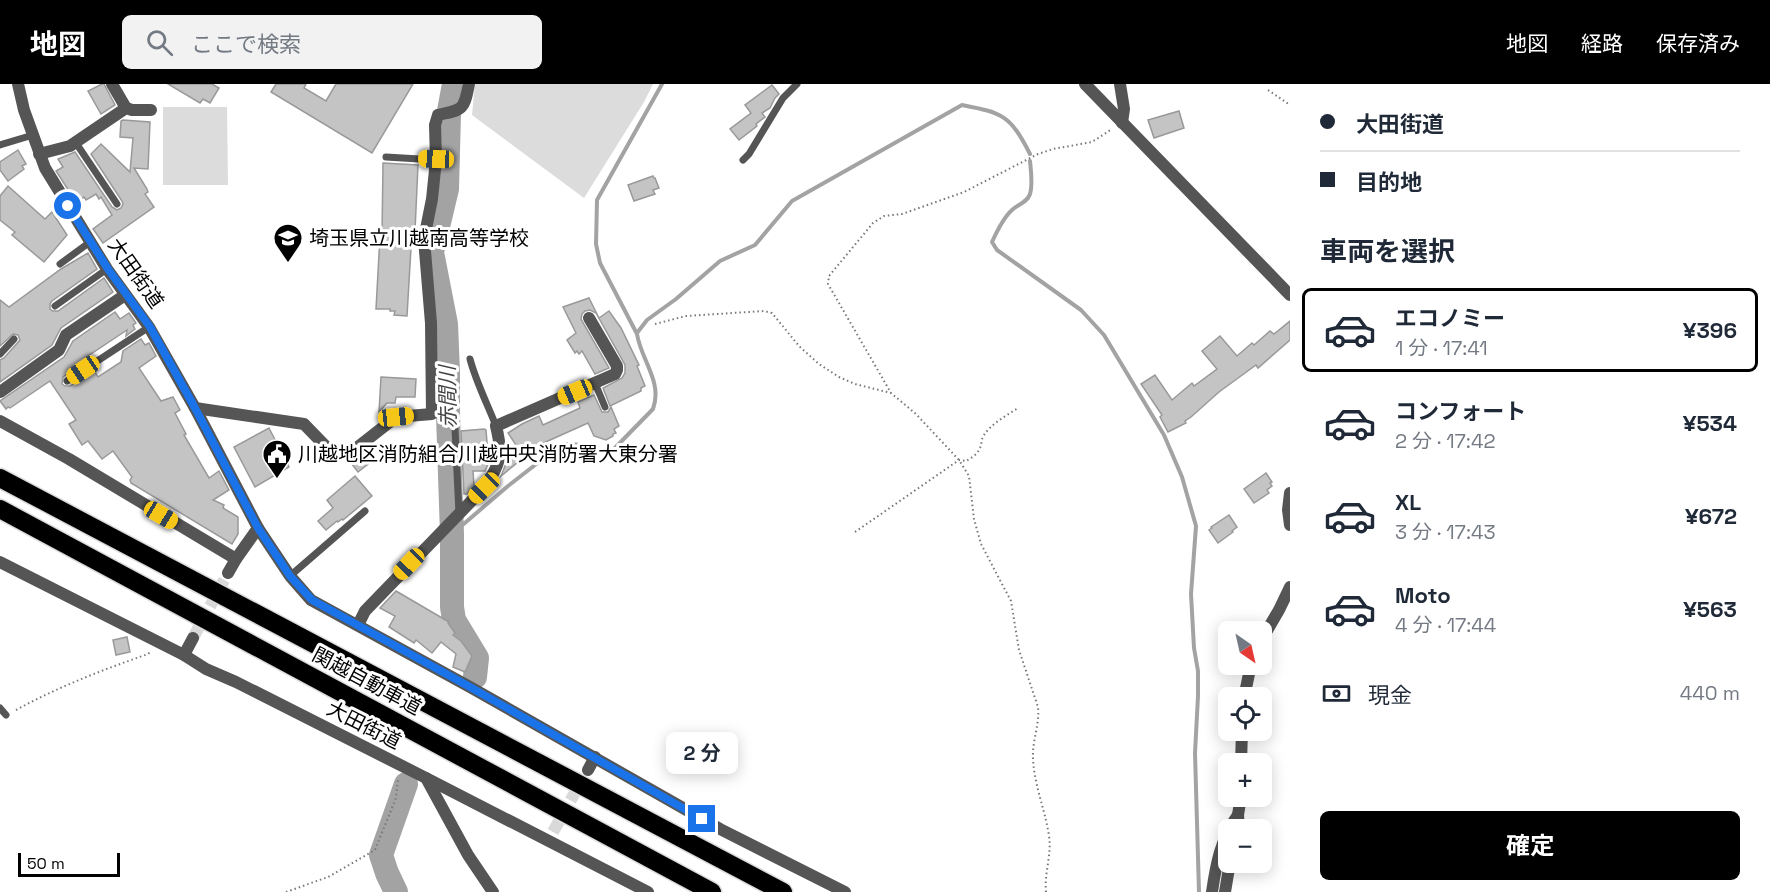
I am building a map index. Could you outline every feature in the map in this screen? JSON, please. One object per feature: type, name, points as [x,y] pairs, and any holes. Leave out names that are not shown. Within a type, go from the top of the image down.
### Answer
[{"type":"highway","name":"関越自動車道","points":[[0,478],[783,892]]},
{"type":"highway","name":"関越自動車道","points":[[0,509],[712,892]]},
{"type":"street","name":"大田街道","points":[[18,84],[45,168],[90,242],[125,295],[150,327],[258,528],[290,576],[312,600],[720,829],[845,892]]},
{"type":"street","points":[[112,84],[126,108],[151,110]]},
{"type":"street","points":[[195,408],[304,424],[336,457],[354,450],[396,417],[432,414],[430,323],[424,239],[432,199],[436,159],[435,125],[438,115],[458,111],[466,102],[469,84]]},
{"type":"street","points":[[1085,84],[1290,295]]},
{"type":"street","points":[[1120,84],[1125,109],[1122,123]]},
{"type":"street","points":[[39,154],[76,143],[126,108]]},
{"type":"street","points":[[0,392],[59,350],[66,335],[125,295]]},
{"type":"street","points":[[358,625],[365,611],[484,488],[496,465],[501,448],[496,426],[615,374],[617,366],[590,318]]},
{"type":"street","points":[[0,421],[69,459],[236,559]]},
{"type":"street","points":[[1290,493],[1288,510],[1290,525]]},
{"type":"street","points":[[228,573],[258,528]]},
{"type":"street","name":"大田街道","points":[[0,562],[184,655],[206,669],[426,778],[551,836],[648,892]]},
{"type":"street","points":[[1272,621],[1290,587]]},
{"type":"street","points":[[184,655],[193,638]]},
{"type":"street","points":[[588,770],[595,757]]},
{"type":"street","points":[[426,778],[468,855],[493,892]]},
{"type":"street","points":[[1238,819],[1240,807]]},
{"type":"street","points":[[1212,892],[1216,866],[1227,830],[1238,815]]},
{"type":"street","points":[[1225,892],[1228,873]]},
{"type":"lane","points":[[743,160],[783,98],[797,84]]},
{"type":"lane","points":[[0,145],[33,135]]},
{"type":"lane","points":[[76,143],[117,204]]},
{"type":"lane","points":[[387,157],[436,159]]},
{"type":"lane","points":[[60,264],[90,242]]},
{"type":"lane","points":[[55,306],[108,269]]},
{"type":"lane","points":[[67,381],[150,327]]},
{"type":"lane","points":[[0,354],[14,339]]},
{"type":"lane","points":[[470,359],[475,379],[496,426]]},
{"type":"lane","points":[[595,383],[605,407]]},
{"type":"lane","points":[[454,429],[454,519]]},
{"type":"lane","points":[[290,576],[364,511]]},
{"type":"lane","points":[[0,708],[6,715]]},
{"type":"path","points":[[1268,90],[1290,105]]},
{"type":"path","points":[[1046,892],[1050,851],[1049,836],[1037,789],[1033,757],[1033,744],[1039,717],[1038,707],[1019,650],[1011,601],[981,544],[974,519],[969,476],[959,460],[916,414],[891,393],[828,284],[829,276],[873,223],[884,216],[902,214],[964,192],[1038,154],[1092,142],[1122,123]]},
{"type":"path","points":[[654,324],[686,316],[764,311],[772,313],[799,346],[819,364],[855,384],[891,393]]},
{"type":"path","points":[[855,532],[959,460],[966,461],[976,454],[982,437],[989,429],[1018,408]]},
{"type":"path","points":[[6,715],[72,682],[148,654],[157,641]]},
{"type":"path","points":[[286,892],[328,877],[375,850],[396,798],[399,775]]},
{"type":"shaded area","points":[[475,84],[653,84],[584,198],[472,115]]},
{"type":"shaded area","points":[[163,107],[227,107],[228,185],[163,185]]},
{"type":"building","points":[[102,84],[115,105],[101,114],[88,91]]},
{"type":"building","points":[[168,84],[212,84],[219,88],[210,103],[203,99],[200,103]]},
{"type":"building","points":[[276,84],[306,84],[304,88],[326,101],[336,84],[413,84],[372,153],[271,92]]},
{"type":"building","points":[[772,85],[779,94],[770,108],[762,113],[765,117],[739,140],[730,129],[751,113],[745,105]]},
{"type":"building","points":[[1179,111],[1184,128],[1154,138],[1148,120]]},
{"type":"building","points":[[123,120],[150,122],[148,169],[134,168],[147,189],[148,192],[145,194],[154,207],[103,243],[93,229],[112,215],[101,197],[99,199],[96,194],[86,200],[84,197],[76,202],[56,171],[63,167],[58,159],[75,152],[112,207],[117,210],[121,208],[122,201],[91,154],[101,144],[130,172],[133,138],[120,137]]},
{"type":"building","points":[[18,150],[26,164],[22,166],[24,169],[8,181],[0,170],[0,162]]},
{"type":"building","points":[[383,163],[418,165],[415,231],[412,231],[407,316],[394,315],[395,311],[390,311],[390,309],[376,309],[380,236],[382,236]]},
{"type":"building","points":[[653,176],[659,188],[653,190],[655,194],[634,201],[628,185]]},
{"type":"building","points":[[8,186],[45,219],[52,212],[67,235],[44,262],[12,235],[15,232],[0,220],[0,196]]},
{"type":"building","points":[[88,253],[97,269],[52,301],[50,309],[58,311],[104,278],[113,292],[61,328],[52,345],[0,382],[0,360],[20,340],[18,335],[13,334],[0,346],[0,300],[9,307],[61,269]]},
{"type":"building","points":[[589,298],[599,318],[609,311],[621,328],[639,365],[637,366],[645,386],[641,388],[641,391],[610,406],[603,388],[622,378],[625,365],[596,313],[590,310],[585,311],[581,319],[609,368],[595,374],[582,351],[579,354],[577,351],[575,353],[567,340],[576,333],[563,307]]},
{"type":"building","points":[[115,312],[120,319],[129,313],[136,323],[133,325],[135,329],[126,336],[127,330],[85,358],[87,361],[63,377],[62,384],[70,386],[94,370],[98,377],[121,362],[123,351],[141,339],[145,345],[149,343],[156,356],[139,368],[161,401],[173,397],[180,410],[175,413],[186,434],[184,435],[209,478],[219,471],[229,490],[213,500],[224,505],[223,508],[238,517],[238,534],[232,544],[131,483],[132,477],[113,451],[102,459],[88,441],[82,445],[69,424],[76,420],[50,381],[10,408],[6,409],[0,401],[64,357],[73,341]]},
{"type":"building","points":[[1290,321],[1290,340],[1258,368],[1256,365],[1219,392],[1185,421],[1186,423],[1168,432],[1160,417],[1162,415],[1141,384],[1155,375],[1172,400],[1192,383],[1194,386],[1217,369],[1202,351],[1220,336],[1237,356],[1270,331],[1274,334]]},
{"type":"building","points":[[381,377],[416,379],[415,397],[396,397],[395,403],[387,403],[379,412]]},
{"type":"building","points":[[594,395],[602,412],[608,412],[611,407],[619,426],[614,429],[616,433],[613,436],[606,440],[594,436],[588,423],[539,445],[501,476],[508,451],[516,445],[508,433],[539,416],[543,425],[580,408],[578,402]]},
{"type":"building","points":[[269,428],[289,467],[255,487],[234,447]]},
{"type":"building","points":[[486,430],[488,454],[491,454],[489,462],[485,471],[473,471],[474,486],[467,494],[464,494],[461,431]]},
{"type":"building","points":[[365,452],[372,461],[358,472],[351,463]]},
{"type":"building","points":[[1266,473],[1272,486],[1267,490],[1269,493],[1254,503],[1244,489]]},
{"type":"building","points":[[355,476],[372,496],[343,520],[337,521],[326,530],[318,521],[333,508],[327,500]]},
{"type":"building","points":[[1229,515],[1237,527],[1218,543],[1209,530]]},
{"type":"building","points":[[396,591],[449,622],[455,633],[453,635],[461,641],[472,656],[465,672],[453,667],[456,654],[441,642],[432,653],[416,640],[414,643],[389,627],[395,616],[380,608]]},
{"type":"building","points":[[127,637],[130,652],[116,655],[113,640]]},
{"type":"waterway","name":"赤間川","points":[[449,111],[454,84]]},
{"type":"waterway","points":[[452,534],[562,444],[588,445],[610,453],[653,409],[655,399],[653,380],[637,334],[600,263],[596,244],[597,200],[662,84]]},
{"type":"waterway","points":[[637,333],[647,320],[676,299],[720,261],[755,245],[792,201],[962,105],[996,114],[1011,123],[1030,154]]},
{"type":"waterway","name":"赤間川","points":[[449,114],[447,189],[432,252],[446,324],[452,607],[454,620],[477,658],[475,677]]},
{"type":"waterway","points":[[1030,161],[1032,182],[1029,197],[1006,217],[992,242],[997,250],[1081,310],[1104,335],[1164,435],[1182,477],[1196,526],[1191,594],[1194,648],[1198,671],[1195,753],[1199,892]]},
{"type":"waterway","name":"赤間川","points":[[396,892],[381,855],[406,784]]},
{"type":"tunnel","points":[[193,638],[228,573]]},
{"type":"tunnel","points":[[553,832],[583,778]]},
{"type":"place","name":"埼玉県立川越南高等学校","points":[[288,264]]},
{"type":"place","name":"川越地区消防組合川越中央消防署大東分署","points":[[277,480]]},
{"type":"route","points":[[68,206],[125,295],[150,327],[258,528],[301,590],[312,600],[389,641],[702,819]]}]
